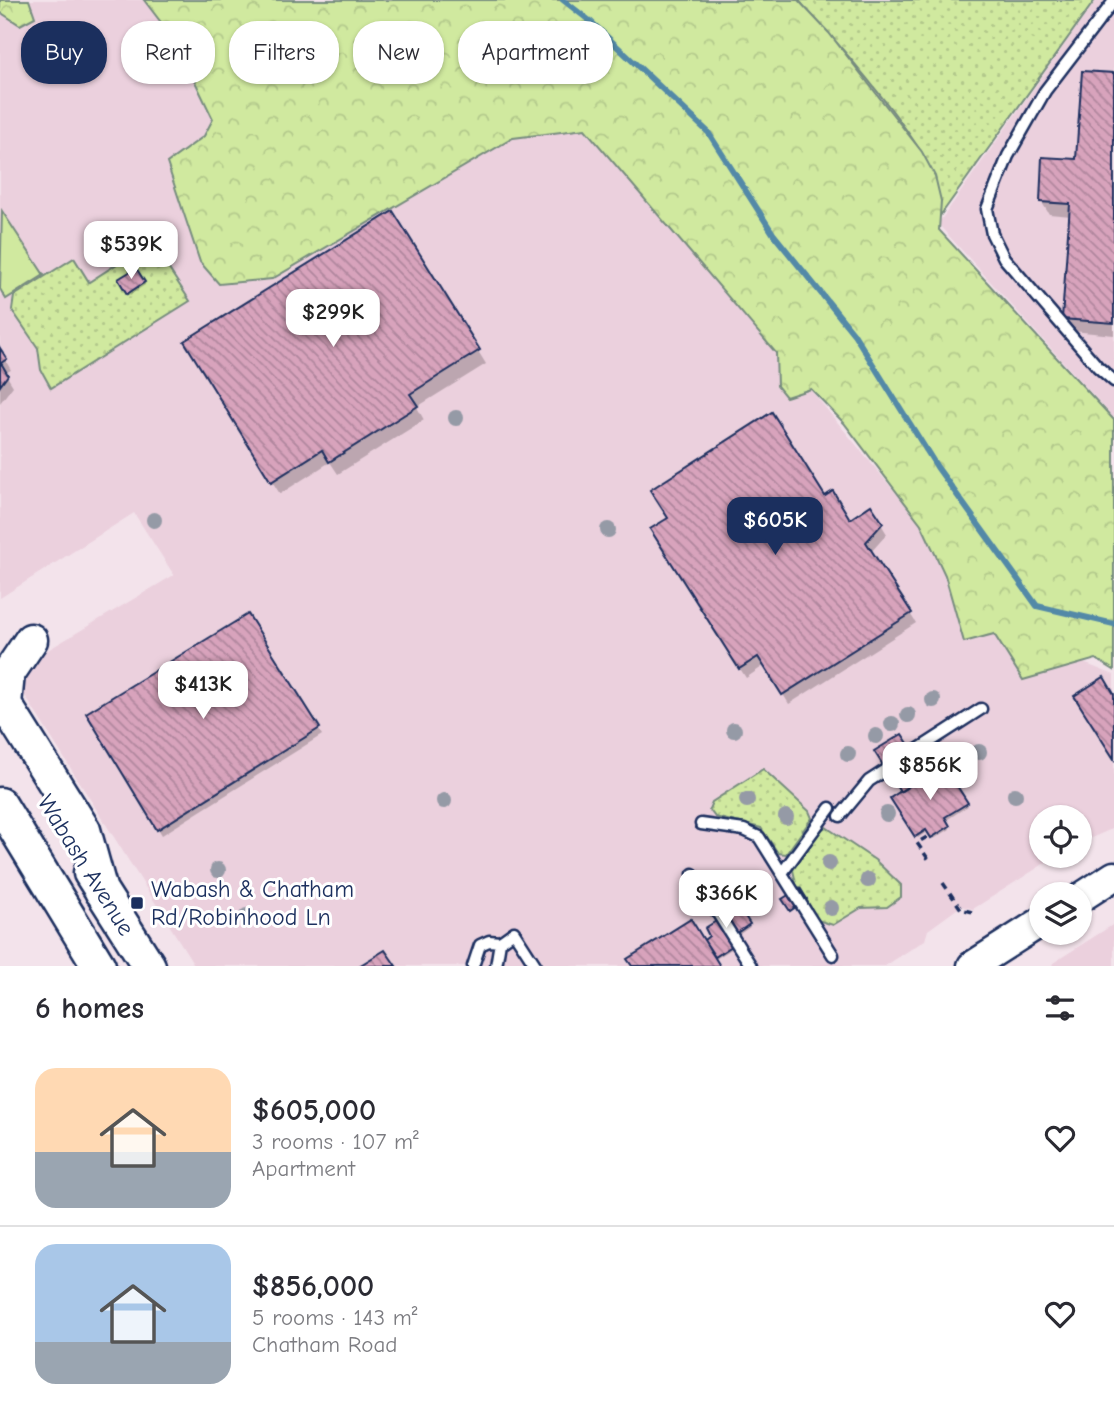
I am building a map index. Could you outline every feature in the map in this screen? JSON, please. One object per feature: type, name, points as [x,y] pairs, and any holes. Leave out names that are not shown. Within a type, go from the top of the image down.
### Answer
[{"type":"main road","points":[[31,639],[8,674],[5,704],[84,830],[101,891]]},
{"type":"main road","name":"Wabash Avenue","points":[[0,729],[149,966]]},
{"type":"main road","name":"Wabash Avenue","points":[[0,804],[99,966]]},
{"type":"main road","points":[[1092,890],[1114,876]]},
{"type":"main road","points":[[972,966],[1029,930]]},
{"type":"lane","points":[[1114,1],[1045,91],[1008,156],[987,209],[992,234],[1004,258],[1098,367],[1114,381]]},
{"type":"lane","points":[[840,816],[869,781],[981,709]]},
{"type":"lane","points":[[782,873],[830,808]]},
{"type":"lane","points":[[701,824],[744,830],[759,837],[833,955]]},
{"type":"lane","points":[[693,874],[751,966]]},
{"type":"lane","points":[[473,966],[480,945],[489,941],[500,942],[514,932],[536,966]]},
{"type":"lane","points":[[496,966],[500,942]]},
{"type":"path","points":[[927,837],[917,843],[929,860]]},
{"type":"path","points":[[943,883],[961,909],[976,913]]},
{"type":"shaded area","points":[[0,0],[179,0],[276,21],[229,21],[229,84],[339,84],[339,34],[353,37],[353,84],[444,84],[444,57],[458,60],[458,84],[557,84],[939,545],[1039,645],[1114,675],[1114,828],[1092,838],[1092,805],[1029,805],[1029,868],[1037,868],[973,909],[961,906],[928,930],[925,940],[885,966],[195,966],[17,683],[31,660],[174,575],[134,513],[0,598]]},
{"type":"shaded area","points":[[1096,0],[1114,0],[1114,418],[938,224]]},
{"type":"shaded area","points":[[1114,924],[1114,966],[1052,966],[1081,945],[1092,945],[1092,938]]},
{"type":"green space","points":[[0,0],[29,0],[35,17],[21,21],[20,25],[0,12]]},
{"type":"green space","points":[[144,0],[798,0],[829,33],[922,152],[935,176],[941,201],[939,230],[1114,420],[1114,670],[1096,659],[1023,680],[994,634],[964,642],[945,575],[921,524],[844,423],[811,389],[786,397],[777,386],[776,353],[585,129],[513,138],[272,279],[219,284],[200,262],[167,163],[204,136],[213,119],[196,84],[215,84],[215,21],[160,21]]},
{"type":"green space","points":[[798,0],[1095,0],[940,216],[935,182],[920,150],[862,72]]},
{"type":"green space","points":[[2,211],[44,275],[6,299],[0,289]]},
{"type":"green space","points":[[151,242],[190,301],[51,388],[41,370],[38,348],[12,310],[14,296],[74,258],[89,282]]},
{"type":"green space","points":[[763,769],[809,811],[812,818],[786,854],[778,853],[761,828],[715,817],[709,809],[712,802]]},
{"type":"green space","points":[[826,827],[875,860],[901,885],[901,897],[887,907],[861,908],[833,925],[817,920],[800,887],[797,888],[793,870],[820,830]]},
{"type":"building","points":[[1082,71],[1114,73],[1114,323],[1062,319],[1070,204],[1040,202],[1042,157],[1076,159]]},
{"type":"building","points":[[393,211],[480,350],[410,394],[418,406],[329,462],[322,450],[271,482],[184,341]]},
{"type":"building","points":[[136,268],[145,282],[127,294],[118,279]]},
{"type":"building","points":[[0,348],[7,359],[1,363],[8,375],[0,386]]},
{"type":"building","points":[[772,412],[825,496],[833,491],[850,519],[871,505],[883,523],[866,542],[912,613],[782,695],[758,657],[739,669],[650,529],[668,518],[650,490]]},
{"type":"building","points":[[248,614],[320,728],[157,830],[86,713]]},
{"type":"building","points":[[1104,677],[1114,694],[1114,759],[1074,696]]},
{"type":"building","points":[[902,734],[928,774],[900,792],[874,751]]},
{"type":"building","points":[[943,764],[968,803],[945,817],[950,826],[931,838],[926,830],[915,837],[890,798]]},
{"type":"building","points":[[800,888],[807,899],[790,911],[782,899]]},
{"type":"building","points":[[736,902],[750,924],[737,933],[741,940],[715,957],[704,940],[709,936],[705,928],[721,918],[719,914]]},
{"type":"building","points":[[691,919],[720,966],[632,966],[627,959]]},
{"type":"building","points":[[385,950],[396,966],[359,966]]},
{"type":"waterway","points":[[563,0],[590,21],[708,132],[774,235],[854,334],[937,467],[1037,606],[1114,624]]},
{"type":"place","name":"Wabash & Chatham Rd/Robinhood Ln","points":[[137,903]]}]
